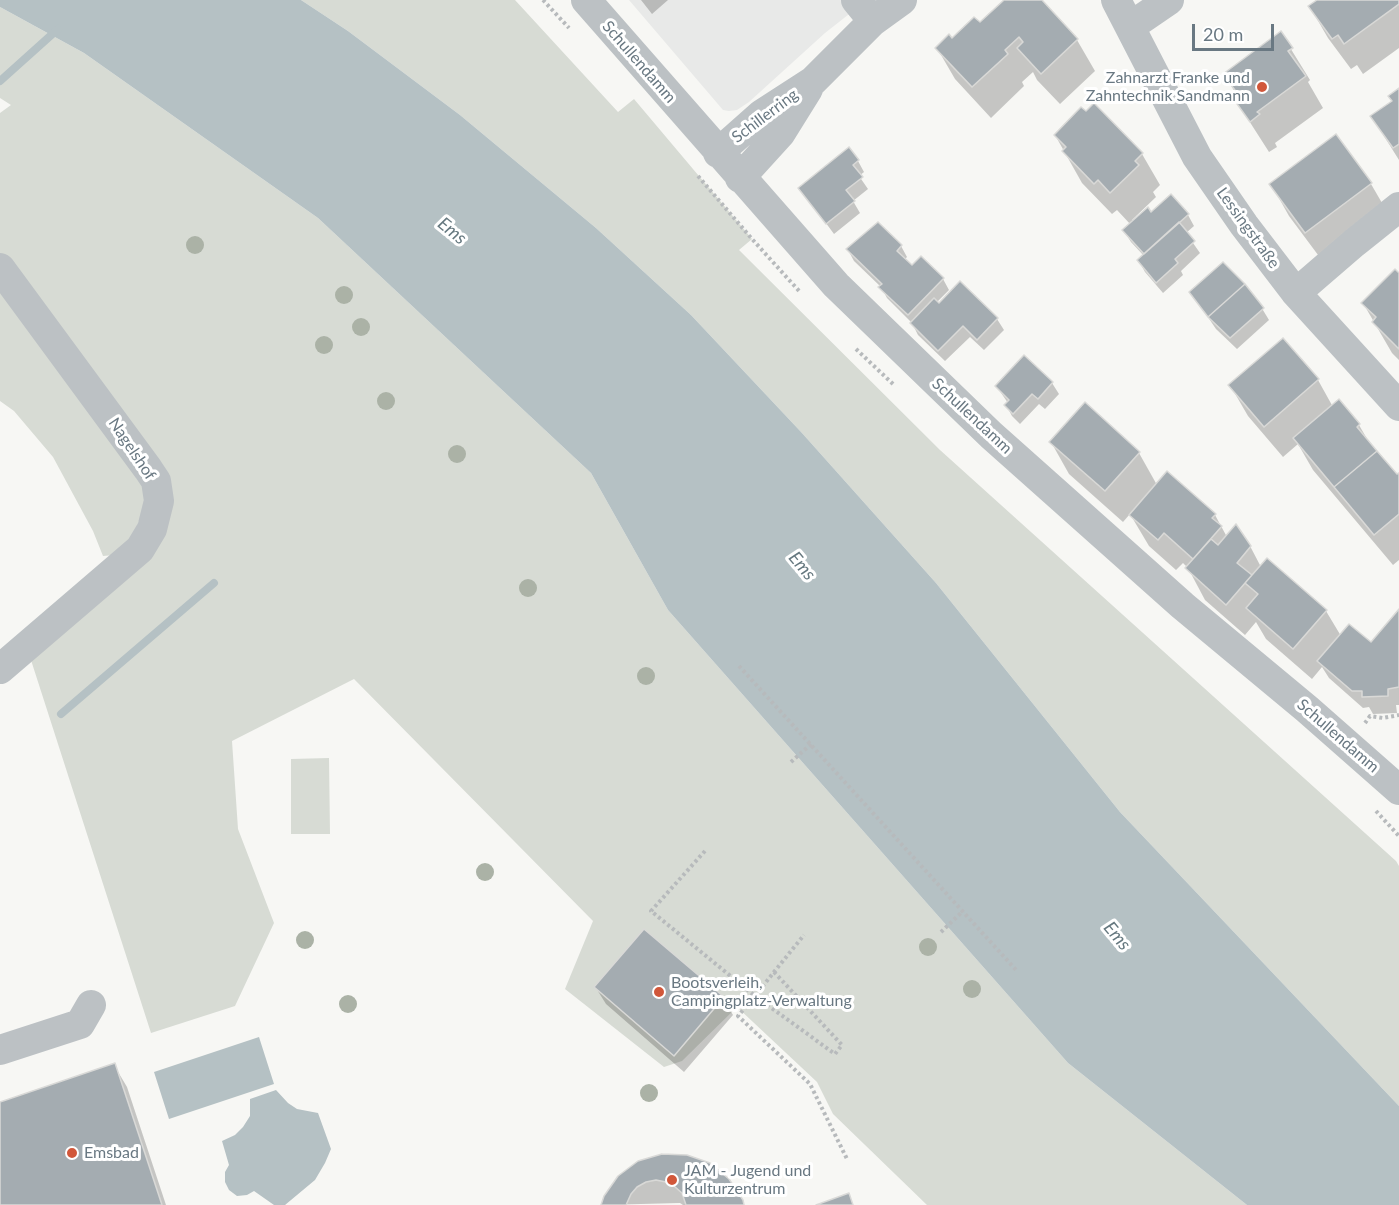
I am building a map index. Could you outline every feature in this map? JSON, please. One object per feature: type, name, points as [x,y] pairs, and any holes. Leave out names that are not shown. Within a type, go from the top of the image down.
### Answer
[{"type":"street","name":"Schullendamm","points":[[586,0],[836,285],[992,435],[1183,606],[1396,781]]},
{"type":"street","name":"Schillerring","points":[[740,178],[780,134],[813,81],[865,10],[902,0]]},
{"type":"street","name":"Lessingstraße","points":[[1116,0],[1197,157],[1244,225],[1296,294],[1399,406]]},
{"type":"street","points":[[1131,26],[1169,0]]},
{"type":"street","name":"Schillerring","points":[[718,153],[762,114],[813,81]]},
{"type":"street","points":[[1296,294],[1399,207]]},
{"type":"street","name":"Nagelshof","points":[[0,268],[148,469],[156,481],[159,501],[152,529],[140,549],[0,669]]},
{"type":"street","points":[[0,1050],[80,1023],[91,1005]]},
{"type":"path","points":[[740,666],[1017,970]]},
{"type":"path","points":[[1364,724],[1370,716],[1383,718],[1399,715]]},
{"type":"path","points":[[791,762],[811,744]]},
{"type":"path","points":[[705,851],[651,911],[754,996],[835,1054],[842,1046],[774,972]]},
{"type":"path","points":[[941,932],[963,911]]},
{"type":"path","points":[[804,935],[738,1016],[810,1084],[847,1158]]},
{"type":"shaded area","points":[[301,0],[515,0],[618,112],[634,99],[752,239],[739,250],[940,450],[1396,861],[1399,866],[1399,1106],[1120,812],[936,583],[802,433],[691,315],[596,228],[460,115],[348,31]]},
{"type":"shaded area","points":[[629,0],[867,0],[825,33],[749,102],[737,110],[729,111],[723,110]]},
{"type":"shaded area","points":[[0,7],[84,53],[318,218],[591,473],[668,610],[1068,1063],[1247,1205],[927,1205],[833,1114],[817,1082],[737,1007],[682,1061],[664,1067],[565,989],[593,921],[354,679],[232,741],[238,829],[274,923],[235,1006],[151,1033],[30,657],[167,511],[0,257],[0,113],[11,105],[0,98]]},
{"type":"shaded area","points":[[0,280],[143,472],[146,502],[136,529],[125,546],[115,555],[103,556],[93,531],[53,457],[14,411],[0,401]]},
{"type":"shaded area","points":[[329,758],[330,834],[291,834],[291,759]]},
{"type":"water","name":"Ems","points":[[0,0],[301,0],[348,31],[460,115],[596,228],[691,315],[802,433],[936,583],[1120,812],[1399,1106],[1399,1205],[1247,1205],[1068,1063],[668,610],[591,473],[318,218],[84,53],[0,7]]},
{"type":"water","points":[[259,1037],[274,1084],[169,1119],[154,1072]]},
{"type":"water","points":[[276,1090],[297,1109],[318,1113],[331,1149],[315,1180],[285,1205],[274,1205],[254,1191],[247,1195],[237,1196],[229,1190],[225,1182],[225,1172],[229,1165],[222,1141],[235,1135],[243,1127],[250,1116],[250,1099]]},
{"type":"building","points":[[1004,0],[1042,0],[1078,39],[1041,74],[1017,48],[1023,42],[1019,37],[1005,50],[1008,54],[972,87],[935,48],[949,34],[952,38],[974,17],[980,22]]},
{"type":"building","points":[[1317,0],[1399,0],[1399,4],[1344,44],[1338,35],[1332,39],[1308,6]]},
{"type":"building","name":"Zahnarzt Franke und Zahntechnik Sandmann","points":[[1281,31],[1293,48],[1288,51],[1306,76],[1257,112],[1260,114],[1250,122],[1235,101],[1240,97],[1223,74]]},
{"type":"building","points":[[1399,88],[1399,144],[1393,148],[1370,116],[1392,101],[1388,96]]},
{"type":"building","points":[[1094,103],[1143,153],[1135,161],[1139,165],[1110,193],[1098,180],[1094,184],[1062,151],[1066,147],[1054,135],[1081,107],[1086,111]]},
{"type":"building","points":[[1336,134],[1372,183],[1305,233],[1269,184]]},
{"type":"building","points":[[849,147],[859,160],[853,165],[863,177],[846,190],[855,201],[826,224],[798,188]]},
{"type":"building","points":[[1171,194],[1189,214],[1144,254],[1122,230],[1148,207],[1151,212]]},
{"type":"building","points":[[878,222],[902,245],[897,251],[912,265],[921,256],[944,278],[908,315],[878,287],[882,284],[846,249]]},
{"type":"building","points":[[1179,222],[1195,241],[1175,259],[1178,263],[1156,283],[1137,260]]},
{"type":"building","points":[[1223,262],[1245,284],[1208,317],[1189,292]]},
{"type":"building","points":[[1395,269],[1399,273],[1399,349],[1372,322],[1376,317],[1361,303]]},
{"type":"building","points":[[960,281],[998,318],[977,340],[963,326],[938,351],[910,323],[934,298],[939,303]]},
{"type":"building","points":[[1245,284],[1264,308],[1230,338],[1208,317]]},
{"type":"building","points":[[1283,338],[1319,379],[1264,427],[1228,385]]},
{"type":"building","points":[[1024,355],[1053,382],[1038,399],[1032,394],[1013,414],[1004,405],[1009,400],[995,386]]},
{"type":"building","points":[[1339,399],[1360,424],[1357,427],[1377,451],[1334,487],[1293,438]]},
{"type":"building","points":[[1085,402],[1140,452],[1105,491],[1049,442]]},
{"type":"building","points":[[1377,451],[1397,474],[1399,473],[1399,514],[1374,535],[1334,487]]},
{"type":"building","points":[[1167,471],[1216,514],[1212,518],[1222,526],[1193,559],[1164,533],[1158,540],[1129,515]]},
{"type":"building","points":[[1236,524],[1251,546],[1237,563],[1252,575],[1226,605],[1185,568],[1211,539],[1218,545]]},
{"type":"building","points":[[1267,558],[1327,610],[1293,649],[1246,608],[1258,594],[1245,583]]},
{"type":"building","points":[[1399,609],[1399,687],[1388,689],[1388,696],[1362,697],[1362,691],[1352,691],[1317,661],[1349,624],[1371,642]]},
{"type":"building","name":"Bootsverleih, Campingplatz-Verwaltung","points":[[644,929],[724,997],[674,1056],[594,987]]},
{"type":"building","name":"Emsbad","points":[[115,1063],[162,1205],[0,1205],[0,1102]]},
{"type":"building","name":"JAM - Jugend und Kulturzentrum","points":[[662,1154],[687,1155],[710,1163],[729,1179],[744,1205],[686,1205],[682,1193],[674,1186],[656,1180],[637,1187],[626,1205],[601,1205],[604,1196],[618,1176],[638,1161]]},
{"type":"building","points":[[849,1193],[853,1205],[816,1205]]},
{"type":"waterway","points":[[0,81],[58,29]]},
{"type":"waterway","points":[[61,714],[214,583]]},
{"type":"place","name":"Zahnarzt Franke und Zahntechnik Sandmann","points":[[1262,87]]},
{"type":"place","name":"Bootsverleih, Campingplatz-Verwaltung","points":[[659,992]]},
{"type":"place","name":"Emsbad","points":[[72,1153]]},
{"type":"place","name":"JAM - Jugend und Kulturzentrum","points":[[672,1180]]}]
